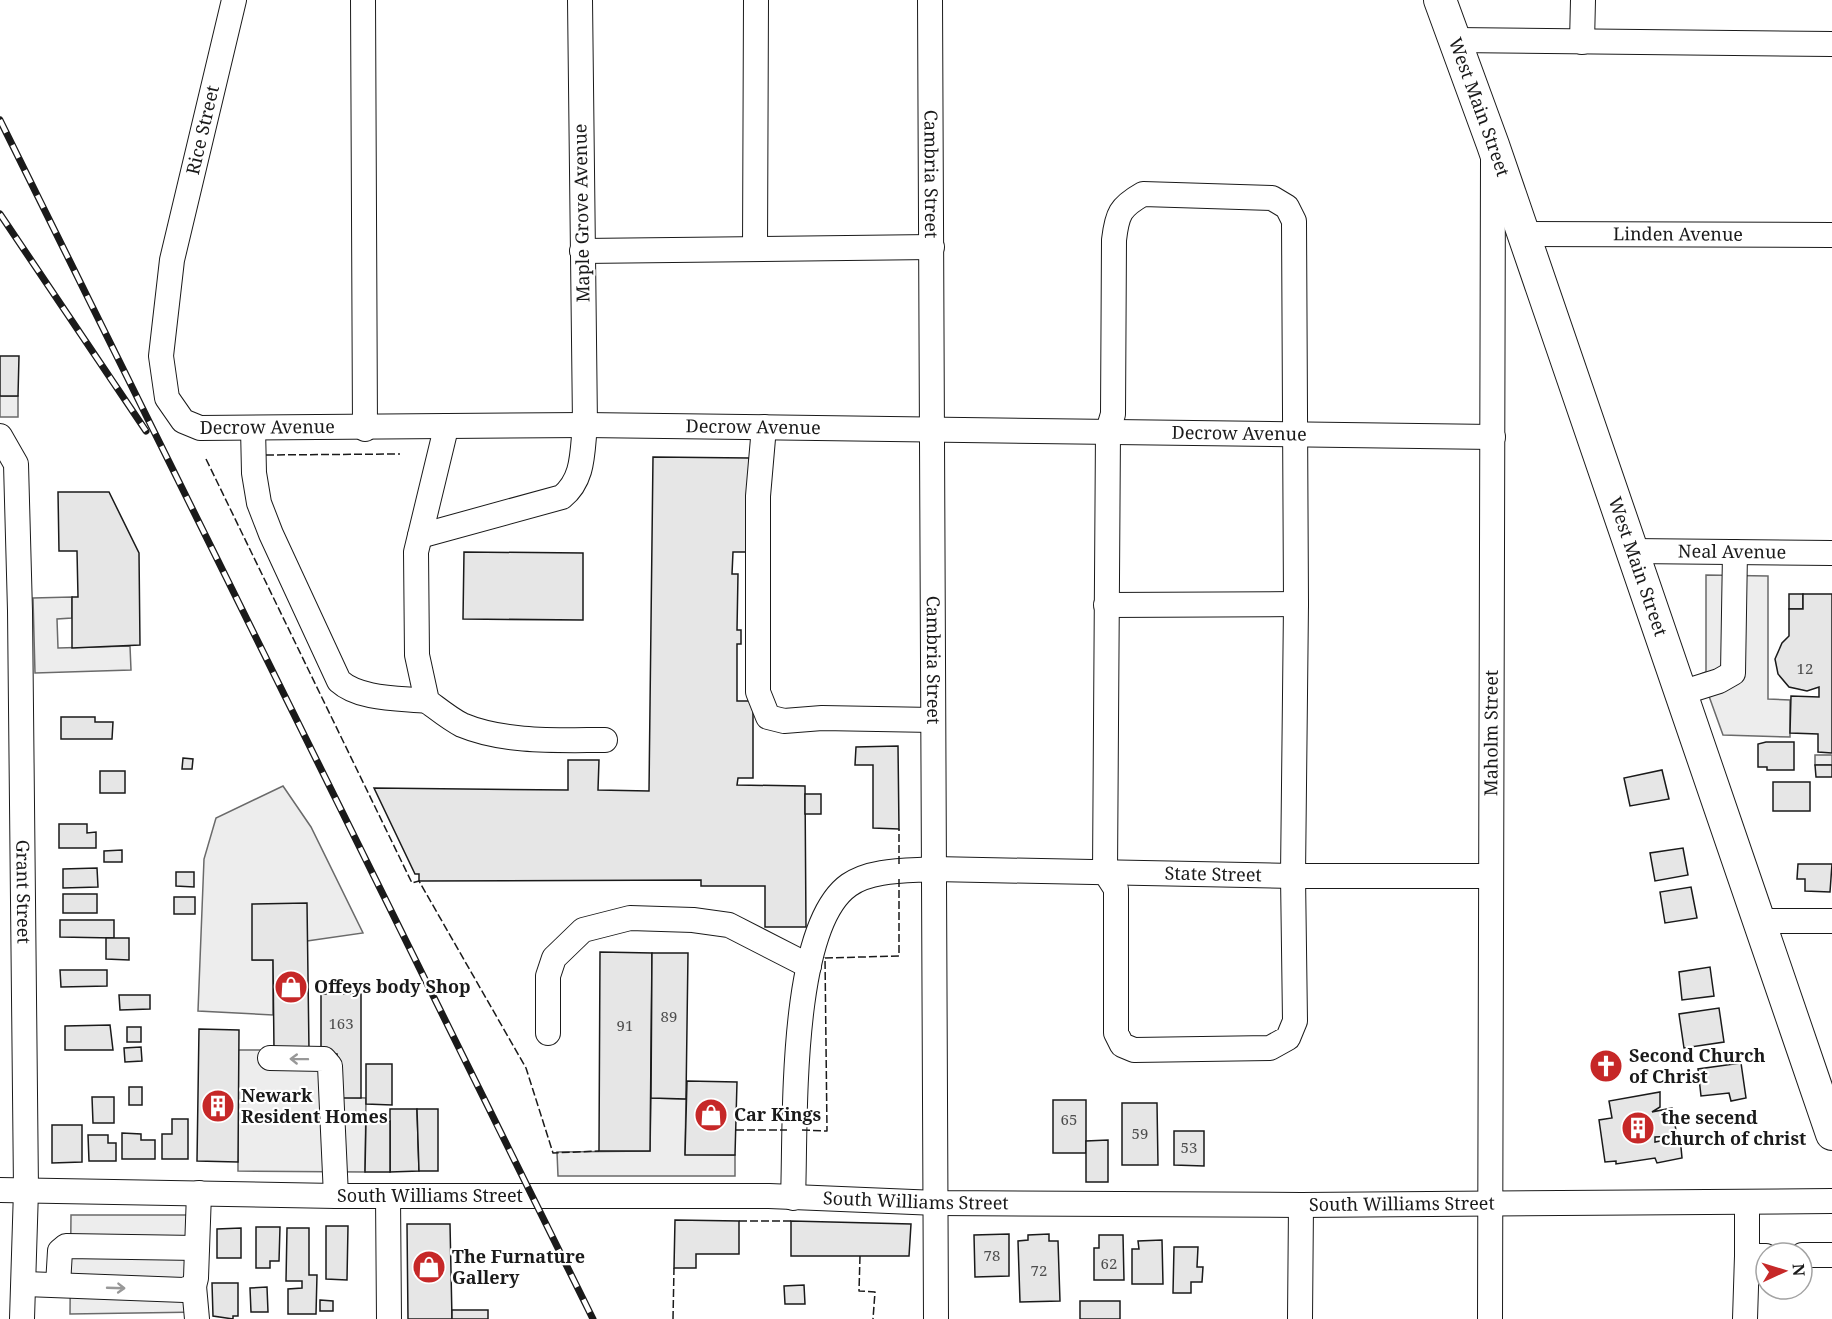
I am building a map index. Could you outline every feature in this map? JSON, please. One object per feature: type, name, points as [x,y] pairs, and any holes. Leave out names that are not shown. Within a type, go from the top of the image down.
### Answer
[{"type":"main road","name":"West Main Street","points":[[1440,0],[1524,234],[1832,1134]]},
{"type":"street","name":"Rice Street","points":[[172,260],[234,0]]},
{"type":"street","points":[[363,0],[365,429]]},
{"type":"street","name":"Maple Grove Avenue","points":[[420,536],[562,497],[573,488],[581,466],[585,425],[580,0]]},
{"type":"street","points":[[755,248],[756,0]]},
{"type":"street","name":"Cambria Street","points":[[930,0],[932,248],[930,429],[936,1319]]},
{"type":"street","points":[[1582,42],[1583,0]]},
{"type":"street","points":[[1455,40],[1832,44]]},
{"type":"street","name":"Maholm Street","points":[[1490,1319],[1493,145]]},
{"type":"street","points":[[1143,194],[1272,198],[1287,207],[1294,221],[1295,241],[1296,434],[1293,876],[1295,1021],[1288,1038],[1270,1048],[1134,1050],[1122,1045],[1116,1033],[1116,889],[1105,872],[1108,431],[1113,414],[1116,220],[1125,204],[1143,194]]},
{"type":"street","name":"Linden Avenue","points":[[1524,234],[1832,235]]},
{"type":"street","points":[[582,251],[932,248]]},
{"type":"street","name":"Decrow Avenue","points":[[172,260],[161,356],[167,398],[183,422],[200,428],[365,429],[585,425],[1492,437]]},
{"type":"street","points":[[764,427],[758,496],[758,692],[768,717],[784,721],[841,718],[933,720]]},
{"type":"street","points":[[253,428],[254,472],[259,503],[339,681],[347,688],[359,692],[427,701],[461,724],[490,733],[546,740],[605,741]]},
{"type":"street","points":[[427,701],[417,655],[415,597],[420,536],[446,428]]},
{"type":"street","name":"Grant Street","points":[[0,436],[16,464],[10,611],[26,1190],[25,1284],[22,1319]]},
{"type":"street","name":"Neal Avenue","points":[[1632,551],[1832,553]]},
{"type":"street","points":[[1681,693],[1719,681],[1733,673],[1735,552]]},
{"type":"street","points":[[1106,605],[1296,604]]},
{"type":"street","name":"State Street","points":[[793,1198],[796,1077],[809,966],[819,930],[831,901],[847,886],[872,876],[934,869],[1293,876],[1491,876]]},
{"type":"street","points":[[548,1033],[548,976],[555,958],[583,930],[630,918],[693,920],[729,925],[809,966]]},
{"type":"street","points":[[1759,921],[1832,921]]},
{"type":"street","points":[[270,1058],[324,1059],[330,1066],[336,1196]]},
{"type":"street","name":"South Williams Street","points":[[0,1190],[336,1196],[793,1198],[937,1203],[1302,1205],[1832,1201]]},
{"type":"street","points":[[197,1319],[194,1286],[199,1193]]},
{"type":"street","points":[[388,1196],[389,1319]]},
{"type":"street","points":[[1747,1202],[1754,1244]]},
{"type":"street","points":[[1300,1319],[1302,1205]]},
{"type":"street","points":[[58,1285],[60,1251],[66,1246],[197,1248]]},
{"type":"street","points":[[1814,1255],[1832,1255]]},
{"type":"street","points":[[1745,1319],[1754,1267]]},
{"type":"street","points":[[25,1284],[184,1290],[194,1286]]},
{"type":"shaded area","points":[[0,396],[18,396],[18,417],[0,417]]},
{"type":"shaded area","points":[[1706,575],[1768,576],[1768,699],[1790,700],[1790,737],[1723,735],[1701,674],[1706,672]]},
{"type":"shaded area","points":[[72,597],[72,618],[57,619],[58,648],[130,646],[131,670],[35,673],[33,598]]},
{"type":"shaded area","points":[[1815,755],[1832,755],[1832,765],[1815,765]]},
{"type":"shaded area","points":[[283,786],[311,827],[363,933],[307,941],[252,960],[273,960],[273,1015],[198,1011],[204,859],[216,818]]},
{"type":"shaded area","points":[[238,1050],[309,1050],[337,1054],[337,1097],[366,1098],[365,1172],[238,1171]]},
{"type":"shaded area","points":[[651,1098],[686,1099],[685,1154],[735,1155],[735,1176],[558,1176],[557,1152],[650,1151]]},
{"type":"shaded area","points":[[71,1215],[204,1215],[201,1312],[70,1314]]},
{"type":"building","points":[[0,356],[19,356],[18,396],[0,396]]},
{"type":"building","points":[[653,457],[749,458],[748,552],[733,552],[732,574],[738,574],[737,630],[741,630],[741,644],[737,644],[737,701],[753,701],[753,778],[738,778],[737,785],[805,786],[806,927],[765,927],[765,886],[701,886],[701,880],[419,881],[419,874],[415,874],[374,788],[568,790],[568,760],[599,760],[598,790],[649,791]]},
{"type":"building","points":[[58,492],[109,492],[139,553],[140,645],[72,648],[72,597],[78,597],[77,551],[59,551]]},
{"type":"building","points":[[464,552],[583,553],[583,620],[463,619]]},
{"type":"building","points":[[1789,594],[1803,594],[1803,609],[1789,609]]},
{"type":"building","points":[[1803,594],[1832,594],[1832,753],[1818,752],[1818,734],[1790,733],[1791,696],[1819,697],[1819,687],[1807,691],[1789,687],[1778,674],[1775,659],[1782,643],[1789,636],[1789,609],[1803,609]]},
{"type":"building","points":[[61,717],[95,717],[95,722],[113,722],[112,739],[61,739]]},
{"type":"building","points":[[1794,742],[1794,770],[1767,770],[1767,767],[1758,767],[1758,744]]},
{"type":"building","points":[[898,746],[899,829],[873,828],[873,765],[855,765],[856,747]]},
{"type":"building","points":[[183,758],[193,759],[192,769],[182,769]]},
{"type":"building","points":[[1815,765],[1832,765],[1832,777],[1816,777]]},
{"type":"building","points":[[1662,770],[1669,799],[1630,806],[1624,778]]},
{"type":"building","points":[[100,771],[125,771],[125,793],[100,793]]},
{"type":"building","points":[[1773,782],[1810,782],[1810,811],[1773,811]]},
{"type":"building","points":[[805,794],[821,794],[821,814],[805,814]]},
{"type":"building","points":[[59,824],[87,824],[87,833],[96,832],[96,848],[59,848]]},
{"type":"building","points":[[1683,848],[1688,875],[1655,881],[1650,853]]},
{"type":"building","points":[[122,850],[122,862],[104,862],[104,851]]},
{"type":"building","points":[[1798,864],[1832,864],[1830,892],[1805,891],[1805,879],[1797,879]]},
{"type":"building","points":[[97,868],[98,887],[63,888],[63,869]]},
{"type":"building","points":[[176,872],[194,872],[194,887],[176,886]]},
{"type":"building","points":[[1691,887],[1697,918],[1665,923],[1660,892]]},
{"type":"building","points":[[63,894],[97,894],[97,913],[63,913]]},
{"type":"building","points":[[174,897],[195,897],[195,914],[174,914]]},
{"type":"building","name":"Offeys body Shop","points":[[307,903],[309,1050],[274,1050],[273,960],[252,960],[252,904]]},
{"type":"building","points":[[60,920],[114,920],[114,938],[60,937]]},
{"type":"building","points":[[106,938],[129,938],[129,960],[106,959]]},
{"type":"building","points":[[600,952],[652,953],[650,1151],[599,1151]]},
{"type":"building","points":[[652,953],[688,953],[686,1099],[651,1098]]},
{"type":"building","points":[[1710,967],[1714,996],[1682,1000],[1679,972]]},
{"type":"building","points":[[60,970],[107,970],[107,986],[61,987]]},
{"type":"building","points":[[321,994],[361,994],[361,1098],[337,1098],[337,1054],[321,1054]]},
{"type":"building","points":[[119,995],[150,995],[150,1009],[120,1010]]},
{"type":"building","points":[[1719,1008],[1724,1042],[1684,1048],[1679,1014]]},
{"type":"building","points":[[110,1025],[113,1050],[65,1050],[65,1026]]},
{"type":"building","points":[[127,1027],[141,1027],[141,1042],[127,1042]]},
{"type":"building","name":"Newark Resident Homes","points":[[199,1029],[239,1030],[238,1162],[197,1161]]},
{"type":"building","points":[[141,1047],[142,1061],[125,1062],[124,1048]]},
{"type":"building","points":[[1741,1063],[1746,1098],[1731,1101],[1729,1093],[1701,1096],[1698,1069]]},
{"type":"building","points":[[366,1064],[392,1064],[392,1105],[366,1104]]},
{"type":"building","name":"Car Kings","points":[[687,1081],[737,1082],[735,1155],[685,1155]]},
{"type":"building","points":[[129,1087],[142,1087],[142,1105],[129,1105]]},
{"type":"building","name":"the secend church of christ","points":[[1660,1092],[1660,1107],[1652,1112],[1672,1108],[1677,1136],[1655,1137],[1655,1142],[1680,1137],[1682,1158],[1657,1163],[1655,1158],[1616,1164],[1616,1161],[1605,1162],[1599,1120],[1612,1118],[1609,1101]]},
{"type":"building","points":[[92,1097],[114,1097],[114,1123],[93,1123]]},
{"type":"building","points":[[1053,1100],[1086,1100],[1086,1153],[1053,1153]]},
{"type":"building","points":[[1122,1103],[1157,1103],[1158,1165],[1122,1165]]},
{"type":"building","points":[[390,1109],[417,1109],[419,1171],[390,1172]]},
{"type":"building","points":[[417,1109],[438,1109],[438,1171],[419,1171]]},
{"type":"building","points":[[172,1119],[188,1119],[188,1159],[162,1159],[162,1134],[172,1134]]},
{"type":"building","points":[[366,1121],[390,1121],[390,1172],[365,1172]]},
{"type":"building","points":[[52,1125],[82,1125],[82,1162],[52,1163]]},
{"type":"building","points":[[1174,1131],[1204,1131],[1204,1166],[1174,1165]]},
{"type":"building","points":[[122,1133],[141,1134],[141,1140],[155,1140],[155,1159],[122,1159]]},
{"type":"building","points":[[88,1135],[108,1135],[108,1143],[116,1143],[116,1161],[89,1161]]},
{"type":"building","points":[[1108,1140],[1108,1182],[1086,1182],[1086,1141]]},
{"type":"building","points":[[675,1220],[739,1221],[739,1254],[696,1254],[696,1268],[674,1268]]},
{"type":"building","points":[[791,1221],[911,1224],[909,1256],[791,1256]]},
{"type":"building","name":"The Furnature Gallery","points":[[407,1224],[450,1224],[452,1319],[408,1319]]},
{"type":"building","points":[[326,1226],[348,1226],[347,1280],[326,1279]]},
{"type":"building","points":[[256,1227],[280,1227],[279,1261],[270,1261],[270,1268],[256,1268]]},
{"type":"building","points":[[241,1228],[241,1258],[217,1258],[217,1229]]},
{"type":"building","points":[[287,1228],[309,1228],[309,1275],[317,1275],[316,1314],[288,1314],[288,1289],[302,1288],[302,1281],[286,1281]]},
{"type":"building","points":[[1009,1234],[1009,1276],[975,1277],[974,1235]]},
{"type":"building","points":[[1049,1234],[1049,1241],[1058,1241],[1060,1301],[1020,1302],[1018,1241],[1028,1240],[1028,1235]]},
{"type":"building","points":[[1099,1235],[1123,1235],[1124,1280],[1094,1280],[1094,1248],[1099,1248]]},
{"type":"building","points":[[1162,1240],[1163,1284],[1132,1284],[1132,1249],[1139,1249],[1138,1241]]},
{"type":"building","points":[[1174,1247],[1198,1247],[1197,1267],[1203,1267],[1202,1282],[1191,1282],[1191,1293],[1173,1293]]},
{"type":"building","points":[[212,1283],[238,1283],[238,1316],[233,1316],[233,1319],[213,1316]]},
{"type":"building","points":[[804,1285],[805,1304],[785,1304],[784,1286]]},
{"type":"building","points":[[267,1287],[268,1312],[251,1312],[250,1288]]},
{"type":"building","points":[[320,1300],[333,1301],[333,1311],[320,1311]]},
{"type":"building","points":[[1080,1301],[1120,1301],[1120,1319],[1080,1319]]},
{"type":"building","points":[[452,1310],[488,1310],[488,1319],[452,1319]]},
{"type":"railway","points":[[0,120],[593,1319]]},
{"type":"railway","points":[[0,214],[146,431]]},
{"type":"fence","points":[[266,455],[400,454]]},
{"type":"fence","points":[[206,459],[412,883],[419,881],[526,1068],[553,1153],[599,1151]]},
{"type":"fence","points":[[899,829],[899,864]]},
{"type":"fence","points":[[802,1130],[827,1131],[825,958],[899,956],[899,879]]},
{"type":"fence","points":[[736,1130],[787,1130]]},
{"type":"fence","points":[[739,1221],[791,1221]]},
{"type":"fence","points":[[860,1256],[859,1291],[875,1292],[873,1319]]},
{"type":"fence","points":[[673,1319],[674,1268]]},
{"type":"place","name":"Offeys body Shop","points":[[291,987]]},
{"type":"place","name":"Second Church of Christ","points":[[1606,1066]]},
{"type":"place","name":"Newark Resident Homes","points":[[218,1106]]},
{"type":"place","name":"Car Kings","points":[[711,1115]]},
{"type":"place","name":"the secend church of christ","points":[[1638,1128]]},
{"type":"place","name":"The Furnature Gallery","points":[[429,1267]]}]
